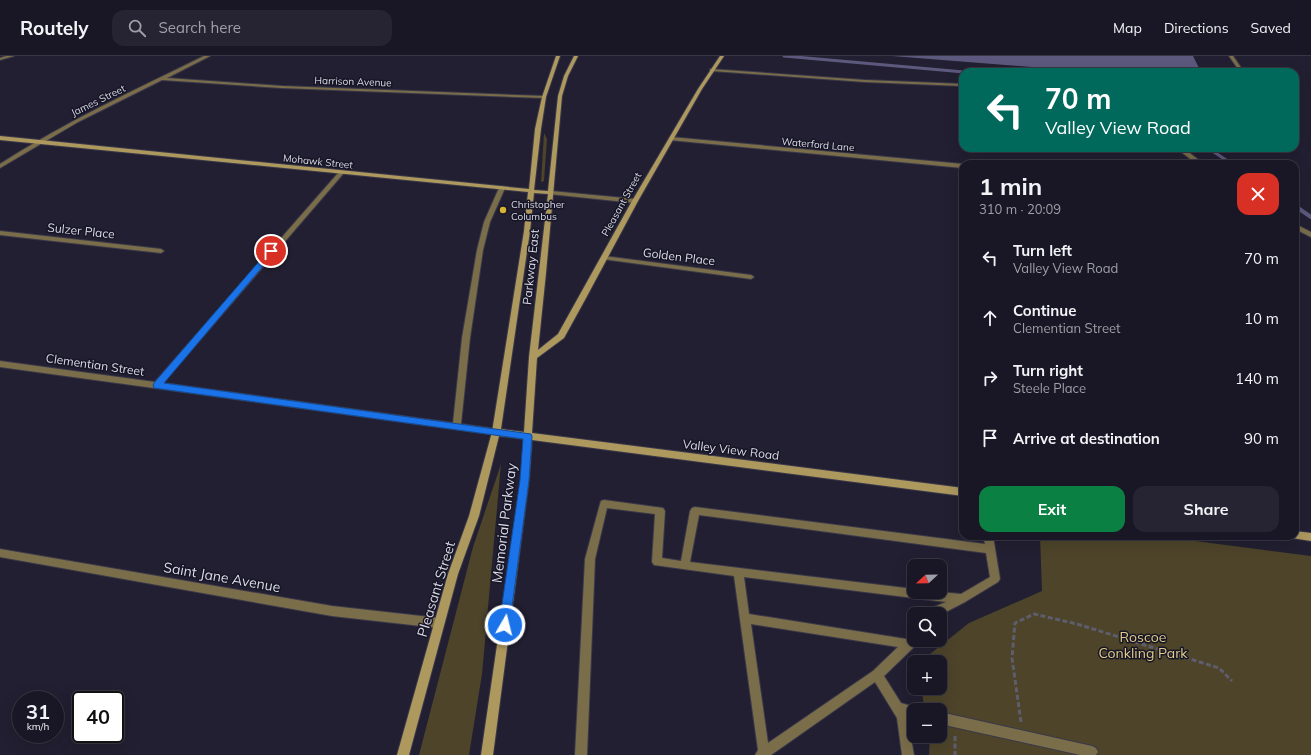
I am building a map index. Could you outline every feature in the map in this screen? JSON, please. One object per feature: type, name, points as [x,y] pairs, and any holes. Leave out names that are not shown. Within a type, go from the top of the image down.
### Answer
[{"type":"street","points":[[0,59],[12,56]]},
{"type":"street","name":"James Street","points":[[0,166],[37,142],[208,56]]},
{"type":"street","name":"Parkway East","points":[[496,432],[527,231],[538,128],[544,97],[558,56]]},
{"type":"street","name":"Parkway East","points":[[528,436],[533,357],[560,96],[566,76],[576,56]]},
{"type":"street","name":"Pleasant Street","points":[[533,357],[561,336],[635,201],[712,70],[722,56]]},
{"type":"street","points":[[1231,56],[1239,68]]},
{"type":"street","points":[[712,70],[865,81],[959,85]]},
{"type":"street","name":"Harrison Avenue","points":[[162,79],[282,87],[544,97]]},
{"type":"street","name":"Mohawk Street","points":[[0,138],[635,201]]},
{"type":"street","name":"Waterford Lane","points":[[671,140],[959,166]]},
{"type":"street","points":[[1184,152],[1196,160]]},
{"type":"street","points":[[157,385],[341,173]]},
{"type":"street","points":[[457,426],[466,338],[480,250],[487,222],[502,188]]},
{"type":"street","points":[[1299,228],[1311,235]]},
{"type":"street","name":"Sulzer Place","points":[[0,233],[160,251]]},
{"type":"street","name":"Golden Place","points":[[604,258],[751,277]]},
{"type":"street","name":"Clementian Street","points":[[0,364],[496,432]]},
{"type":"street","name":"Pleasant Street","points":[[403,755],[453,574],[474,516],[496,432]]},
{"type":"street","name":"Valley View Road","points":[[496,432],[959,491]]},
{"type":"street","name":"Memorial Parkway","points":[[487,755],[524,480],[528,436]]},
{"type":"street","points":[[580,755],[590,559],[604,504],[660,511],[657,562],[962,599]]},
{"type":"street","points":[[685,565],[695,512],[990,549]]},
{"type":"street","points":[[1299,536],[1311,537]]},
{"type":"street","points":[[945,607],[962,599],[995,579],[989,540]]},
{"type":"street","name":"Saint Jane Avenue","points":[[0,553],[332,611],[439,623]]},
{"type":"street","points":[[738,572],[763,754],[877,675],[907,645]]},
{"type":"street","points":[[744,618],[907,640]]},
{"type":"street","points":[[877,675],[902,716],[908,755]]},
{"type":"street","points":[[897,708],[907,710]]},
{"type":"street","points":[[947,720],[1092,752]]},
{"type":"path","points":[[1023,737],[1012,658],[1014,623],[1034,614],[1077,624],[1129,642],[1194,659],[1219,668],[1232,681]]},
{"type":"path","points":[[954,721],[955,755]]},
{"type":"green space","points":[[544,133],[547,139],[544,181],[541,182]]},
{"type":"green space","points":[[501,464],[482,674],[469,755],[419,755],[473,547]]},
{"type":"green space","name":"Roscoe Conkling Park","points":[[1040,540],[1188,540],[1311,556],[1311,755],[929,755],[930,743],[947,743],[947,703],[924,703],[922,695],[947,695],[947,655],[929,655],[939,647],[947,647],[947,641],[969,623],[1042,591]]},
{"type":"shaded area","points":[[892,56],[1193,56],[1199,68],[1044,68]]},
{"type":"waterway","points":[[784,56],[959,72]]},
{"type":"waterway","points":[[1214,152],[1226,160]]},
{"type":"waterway","points":[[1299,209],[1311,217]]},
{"type":"place","name":"Christopher Columbus","points":[[503,210]]},
{"type":"route","points":[[271,251],[157,385],[528,436],[514,565],[505,625]]}]
